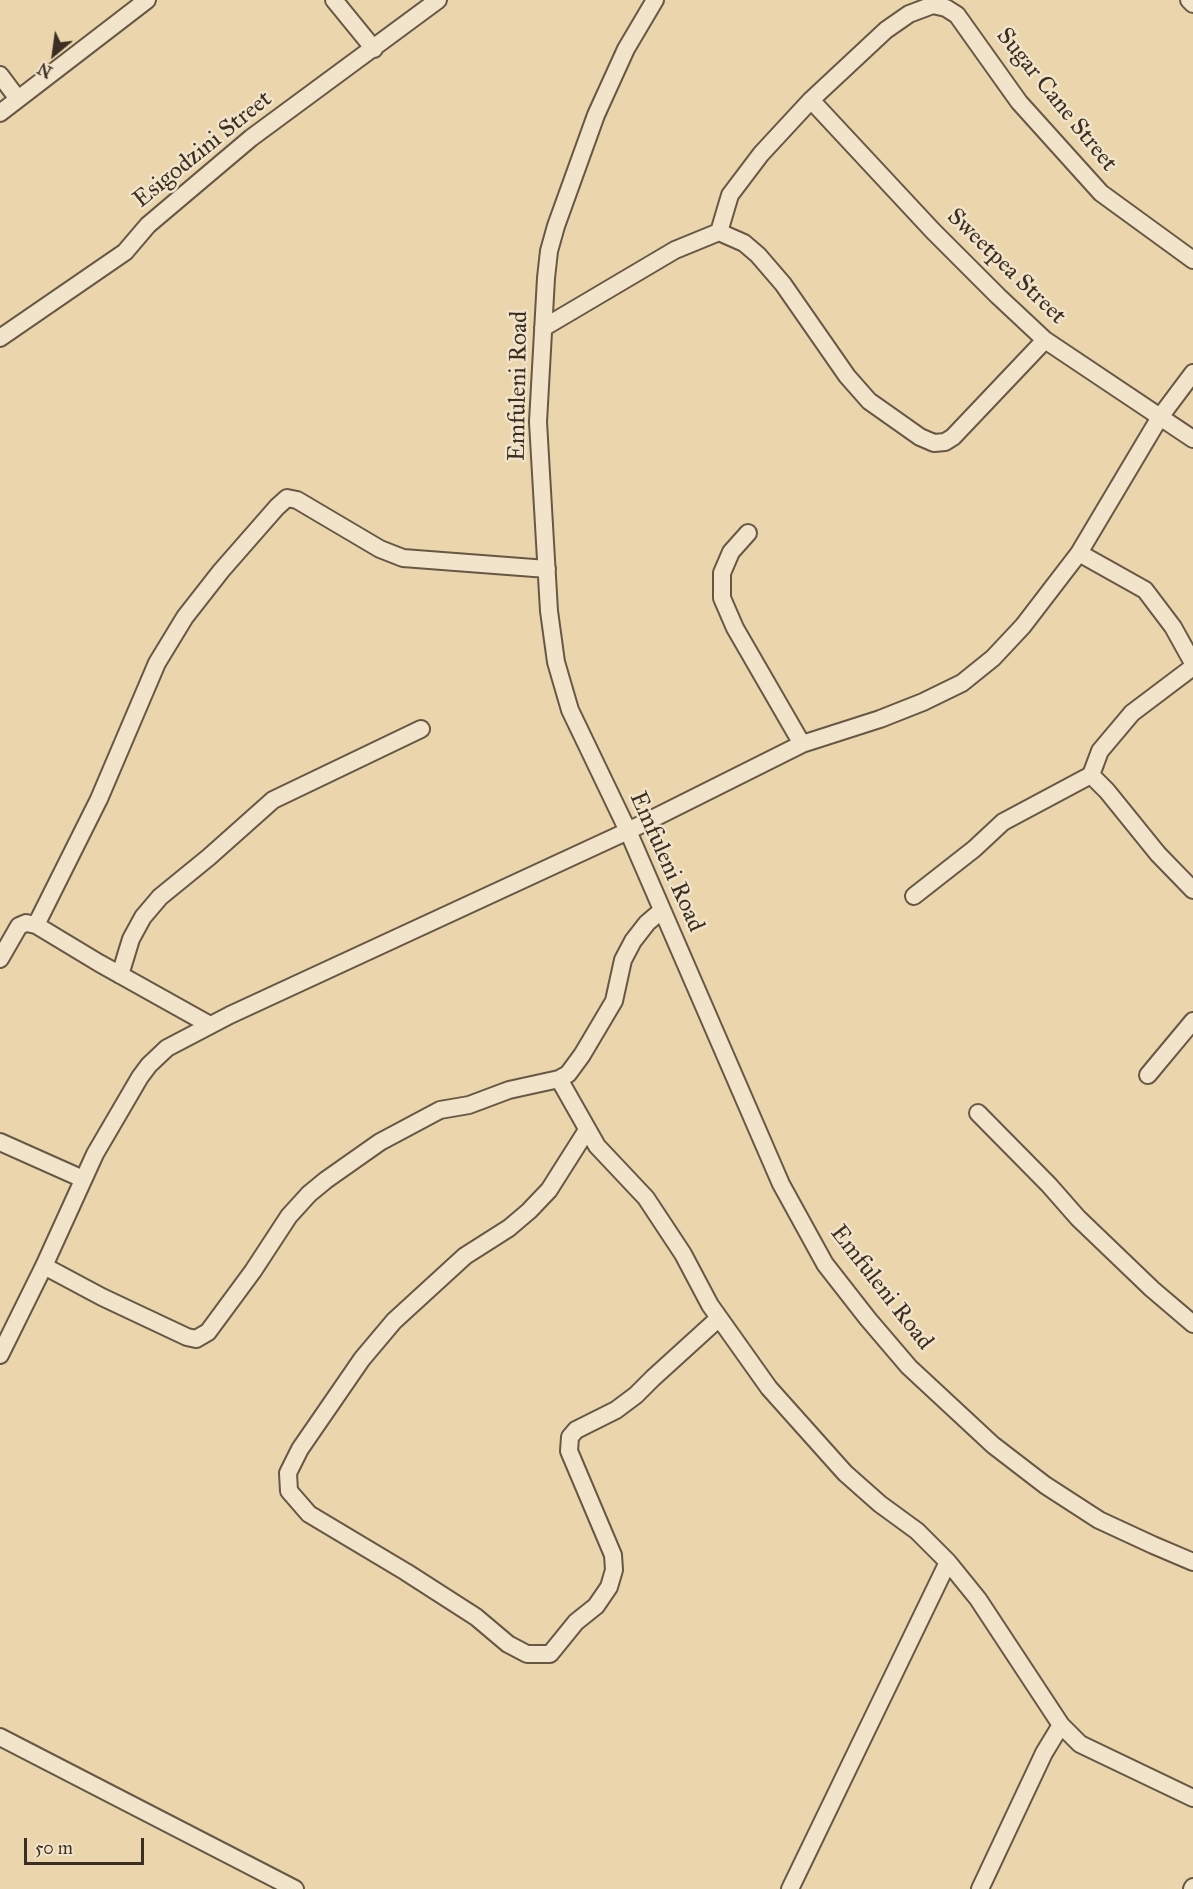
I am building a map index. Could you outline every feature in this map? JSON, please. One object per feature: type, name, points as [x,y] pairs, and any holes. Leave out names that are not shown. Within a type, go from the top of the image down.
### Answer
[{"type":"street","points":[[334,0],[374,49]]},
{"type":"street","name":"Esigodzini Street","points":[[0,338],[125,252],[148,225],[251,138],[438,0]]},
{"type":"street","name":"Emfuleni Road","points":[[655,0],[626,50],[596,115],[568,190],[549,251],[538,422],[549,611],[556,662],[567,700],[627,831],[781,1184],[825,1264],[909,1367],[993,1445],[1046,1485],[1099,1520],[1193,1562]]},
{"type":"street","points":[[1189,0],[1193,4]]},
{"type":"street","points":[[0,113],[144,1]]},
{"type":"street","name":"Sugar Cane Street","points":[[810,100],[886,30],[909,14],[933,5],[945,8],[957,15],[1019,102],[1101,193],[1193,260]]},
{"type":"street","points":[[0,75],[18,99]]},
{"type":"street","points":[[719,232],[730,195],[761,154],[810,100]]},
{"type":"street","name":"Sweetpea Street","points":[[810,100],[933,231],[1045,340],[1193,439]]},
{"type":"street","points":[[543,328],[675,250],[719,232],[744,243],[758,255],[783,284],[847,376],[869,401],[920,437],[934,443],[945,442],[953,437],[1045,340]]},
{"type":"street","points":[[0,1355],[95,1154],[149,1065],[167,1048],[210,1025],[627,831],[802,744],[902,710],[962,683],[993,658],[1023,626],[1079,553],[1160,417],[1193,373]]},
{"type":"street","points":[[36,925],[99,800],[157,663],[185,617],[221,571],[287,498],[297,501],[380,549],[403,558],[547,569]]},
{"type":"street","points":[[748,533],[731,552],[722,573],[722,598],[735,628],[802,744]]},
{"type":"street","points":[[914,896],[975,849],[1003,822],[1091,775],[1100,751],[1132,713],[1193,665],[1173,627],[1145,590],[1079,553]]},
{"type":"street","points":[[120,975],[131,939],[143,917],[160,897],[273,800],[421,729]]},
{"type":"street","points":[[1091,775],[1107,791],[1158,854],[1193,890]]},
{"type":"street","points":[[44,1266],[102,1297],[196,1339],[208,1332],[253,1271],[289,1216],[309,1194],[326,1180],[380,1142],[440,1110],[469,1105],[509,1090],[559,1079],[568,1074],[614,1001],[623,960],[633,941],[647,923],[661,911]]},
{"type":"street","points":[[0,959],[19,926],[26,923],[36,925],[210,1025]]},
{"type":"street","points":[[1148,1075],[1193,1021]]},
{"type":"street","points":[[559,1079],[597,1146],[646,1198],[683,1254],[710,1305],[769,1388],[845,1473],[880,1504],[917,1531],[948,1562],[984,1608],[1060,1725],[1080,1744],[1193,1798]]},
{"type":"street","points":[[978,1113],[1078,1218],[1152,1289],[1193,1324]]},
{"type":"street","points":[[587,1130],[549,1190],[529,1211],[509,1228],[465,1256],[394,1321],[362,1359],[300,1449],[288,1473],[289,1491],[309,1514],[476,1617],[508,1644],[527,1654],[550,1654],[576,1622],[596,1606],[609,1587],[614,1570],[613,1555],[569,1451],[570,1437],[576,1430],[616,1410],[636,1395],[719,1318]]},
{"type":"street","points":[[0,1142],[83,1179]]},
{"type":"street","points":[[790,1889],[948,1562]]},
{"type":"street","points":[[980,1889],[1044,1753],[1060,1725]]},
{"type":"street","points":[[0,1737],[295,1889]]}]
